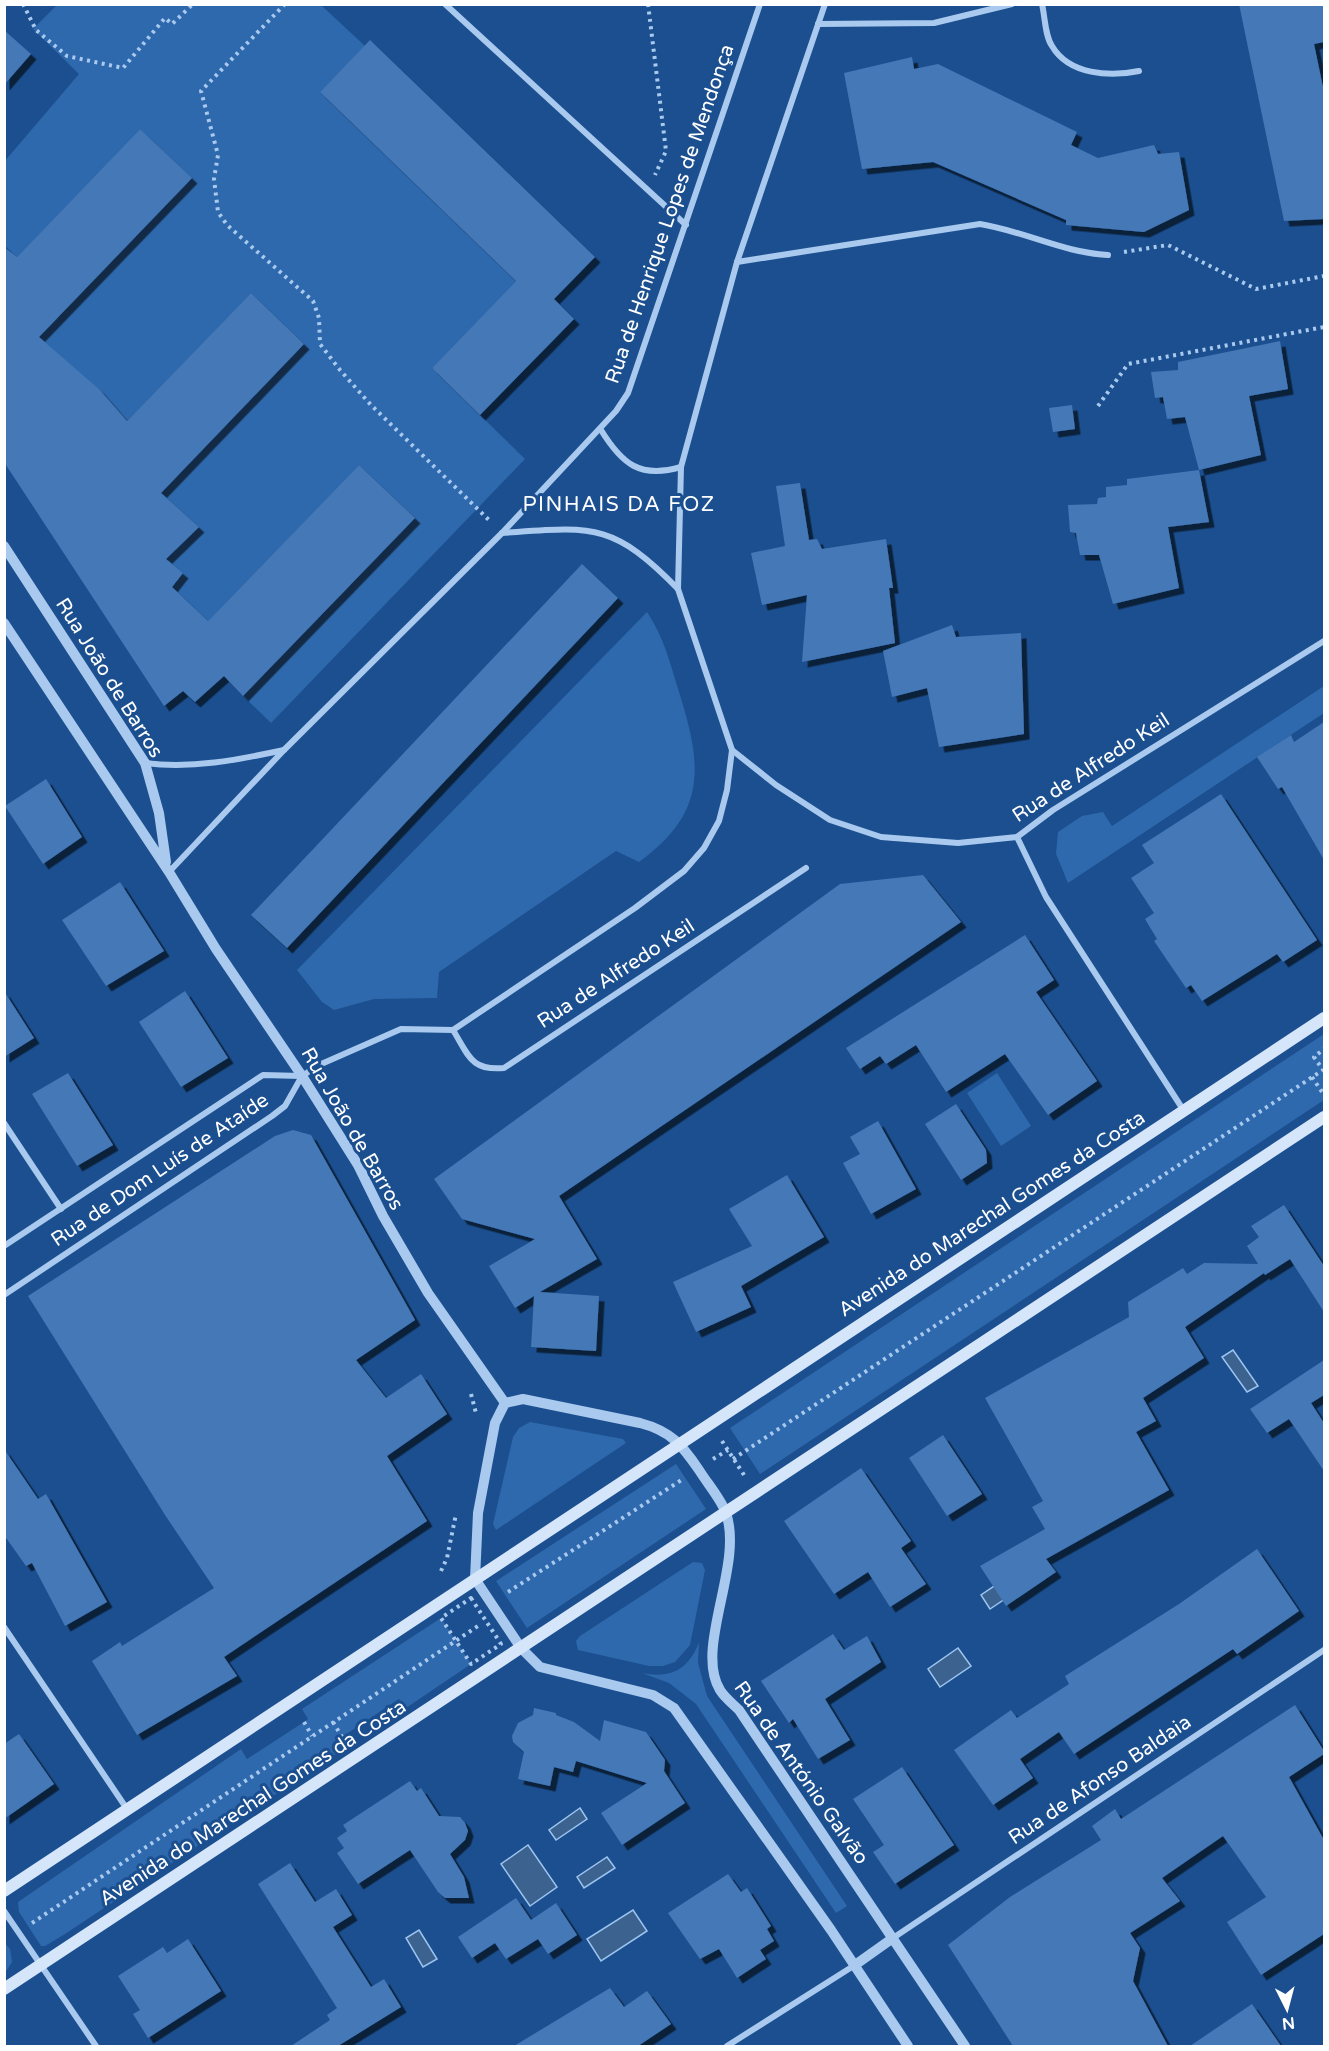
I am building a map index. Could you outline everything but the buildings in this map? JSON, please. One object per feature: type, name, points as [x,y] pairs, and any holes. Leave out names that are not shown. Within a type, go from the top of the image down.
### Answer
[{"type":"main road","name":"Avenida do Marechal Gomes da Costa","points":[[4,1891],[1324,1018]]},
{"type":"main road","name":"Avenida do Marechal Gomes da Costa","points":[[4,1989],[1324,1117]]},
{"type":"street","points":[[445,4],[647,192],[686,225]]},
{"type":"street","name":"Rua de Henrique Lopes de Mendonça","points":[[169,872],[284,750],[502,533],[601,430],[628,393],[760,4]]},
{"type":"street","points":[[302,1076],[401,1029],[453,1030],[635,908],[684,871],[704,848],[719,820],[727,790],[732,750],[678,589],[681,467],[738,262],[825,4]]},
{"type":"street","points":[[818,24],[934,23],[1012,4]]},
{"type":"street","points":[[1042,4],[1051,46],[1064,59],[1100,74],[1118,75],[1139,71]]},
{"type":"street","points":[[738,262],[980,224],[999,227],[1083,254],[1108,255]]},
{"type":"street","points":[[601,430],[616,453],[639,469],[665,472],[681,467]]},
{"type":"street","points":[[502,533],[572,530],[612,536],[650,560],[678,589]]},
{"type":"street","name":"Rua João de Barros","points":[[4,546],[145,763],[159,813],[163,853],[169,872]]},
{"type":"street","name":"Rua João de Barros","points":[[4,623],[169,872],[216,949],[302,1076],[358,1165],[383,1216],[423,1283],[505,1403]]},
{"type":"street","name":"Rua de Alfredo Keil","points":[[732,750],[776,785],[830,820],[880,837],[958,843],[1017,837],[1053,810],[1324,641]]},
{"type":"street","points":[[145,763],[167,766],[229,762],[284,750]]},
{"type":"street","points":[[1017,837],[1046,897],[1184,1111]]},
{"type":"street","name":"Rua de Alfredo Keil","points":[[453,1030],[474,1064],[489,1070],[504,1068],[806,868]]},
{"type":"street","name":"Rua de Dom Luís de Ataíde","points":[[4,1246],[263,1075],[302,1076],[285,1106],[272,1116],[4,1295]]},
{"type":"street","points":[[4,1123],[61,1209]]},
{"type":"street","points":[[726,1513],[681,1443],[653,1426],[523,1399],[505,1403],[495,1423],[478,1513],[475,1579],[521,1648],[540,1667],[652,1695],[674,1708],[855,1965],[908,2046]]},
{"type":"street","name":"Rua de António Galvão","points":[[726,1513],[730,1551],[715,1637],[712,1669],[719,1690],[739,1710],[965,2046]]},
{"type":"street","points":[[4,1627],[128,1809]]},
{"type":"street","name":"Rua de Afonso Baldaia","points":[[893,1938],[1324,1650]]},
{"type":"street","points":[[4,1911],[96,2046]]},
{"type":"street","points":[[727,2046],[855,1965],[893,1938]]},
{"type":"path","points":[[23,4],[36,30],[67,56],[123,68],[165,18],[172,24],[193,4]]},
{"type":"path","points":[[285,4],[201,91],[218,155],[214,178],[218,212],[249,247],[293,281],[313,301],[319,318],[320,344],[348,379],[502,533]]},
{"type":"path","points":[[647,192],[666,151],[648,4]]},
{"type":"path","points":[[1108,255],[1168,245],[1256,289],[1324,276]]},
{"type":"path","points":[[1098,406],[1128,364],[1324,327]]},
{"type":"path","points":[[733,1459],[1323,1070],[1314,1057],[1324,1049]]},
{"type":"path","points":[[1312,1077],[1324,1095]]},
{"type":"path","points":[[718,1436],[748,1482]]},
{"type":"path","points":[[710,1462],[728,1450]]},
{"type":"path","points":[[505,1594],[685,1478]]},
{"type":"path","points":[[441,1571],[447,1558],[454,1557]]},
{"type":"path","points":[[471,1598],[501,1644],[471,1664],[456,1641],[441,1618],[471,1598]]},
{"type":"path","points":[[28,1926],[478,1626]]},
{"type":"path","points":[[304,1722],[312,1736]]},
{"type":"path","points":[[333,1722],[342,1737]]},
{"type":"shaded area","points":[[57,5],[321,5],[365,46],[320,92],[516,281],[432,368],[525,459],[271,723],[243,696],[415,518],[359,465],[208,621],[172,587],[183,573],[166,559],[199,527],[161,493],[304,344],[251,293],[127,421],[39,337],[191,178],[140,129],[17,257],[5,246],[4,162],[79,74],[33,29]]},
{"type":"shaded area","points":[[647,612],[666,650],[692,742],[695,765],[694,786],[678,825],[639,862],[616,851],[439,972],[437,998],[374,999],[334,1010],[322,1002],[297,970]]},
{"type":"shaded area","points":[[1324,686],[1324,713],[1068,883],[1056,854],[1058,832],[1082,816],[1103,812],[1112,826]]},
{"type":"shaded area","points":[[1324,1034],[1324,1100],[760,1474],[730,1428]]},
{"type":"shaded area","points":[[997,1073],[1031,1126],[1001,1146],[967,1093]]},
{"type":"shaded area","points":[[1233,1350],[1258,1386],[1247,1392],[1222,1357]]},
{"type":"shaded area","points":[[530,1422],[623,1439],[626,1443],[496,1530],[493,1524],[513,1437],[519,1428]]},
{"type":"shaded area","points":[[676,1464],[706,1509],[527,1628],[496,1581]]},
{"type":"shaded area","points":[[693,1562],[702,1563],[705,1570],[690,1645],[675,1662],[663,1666],[649,1666],[578,1650],[576,1641],[580,1636]]},
{"type":"shaded area","points":[[1018,1570],[1027,1584],[990,1609],[981,1595]]},
{"type":"shaded area","points":[[441,1618],[471,1664],[406,1708],[399,1699],[339,1739],[345,1748],[65,1934],[41,1946],[19,1912],[18,1902],[241,1749],[247,1759],[304,1722],[308,1719],[302,1709]]},
{"type":"shaded area","points":[[699,1642],[698,1663],[707,1696],[847,1906],[836,1913],[696,1704],[669,1683],[642,1673],[662,1674],[678,1670],[690,1659]]},
{"type":"shaded area","points":[[958,1648],[971,1666],[940,1687],[928,1669]]},
{"type":"shaded area","points":[[580,1808],[587,1819],[556,1840],[549,1830]]},
{"type":"shaded area","points":[[528,1845],[557,1887],[530,1906],[501,1864]]},
{"type":"shaded area","points":[[607,1857],[615,1868],[584,1888],[577,1877]]},
{"type":"shaded area","points":[[633,1910],[647,1931],[601,1961],[587,1939]]},
{"type":"shaded area","points":[[419,1930],[437,1959],[423,1967],[406,1938]]},
{"type":"shaded area","points":[[4,1942],[10,1949],[12,1962],[5,1973]]},
{"type":"district","name":"PINHAIS DA FOZ","points":[[619,504]]}]
